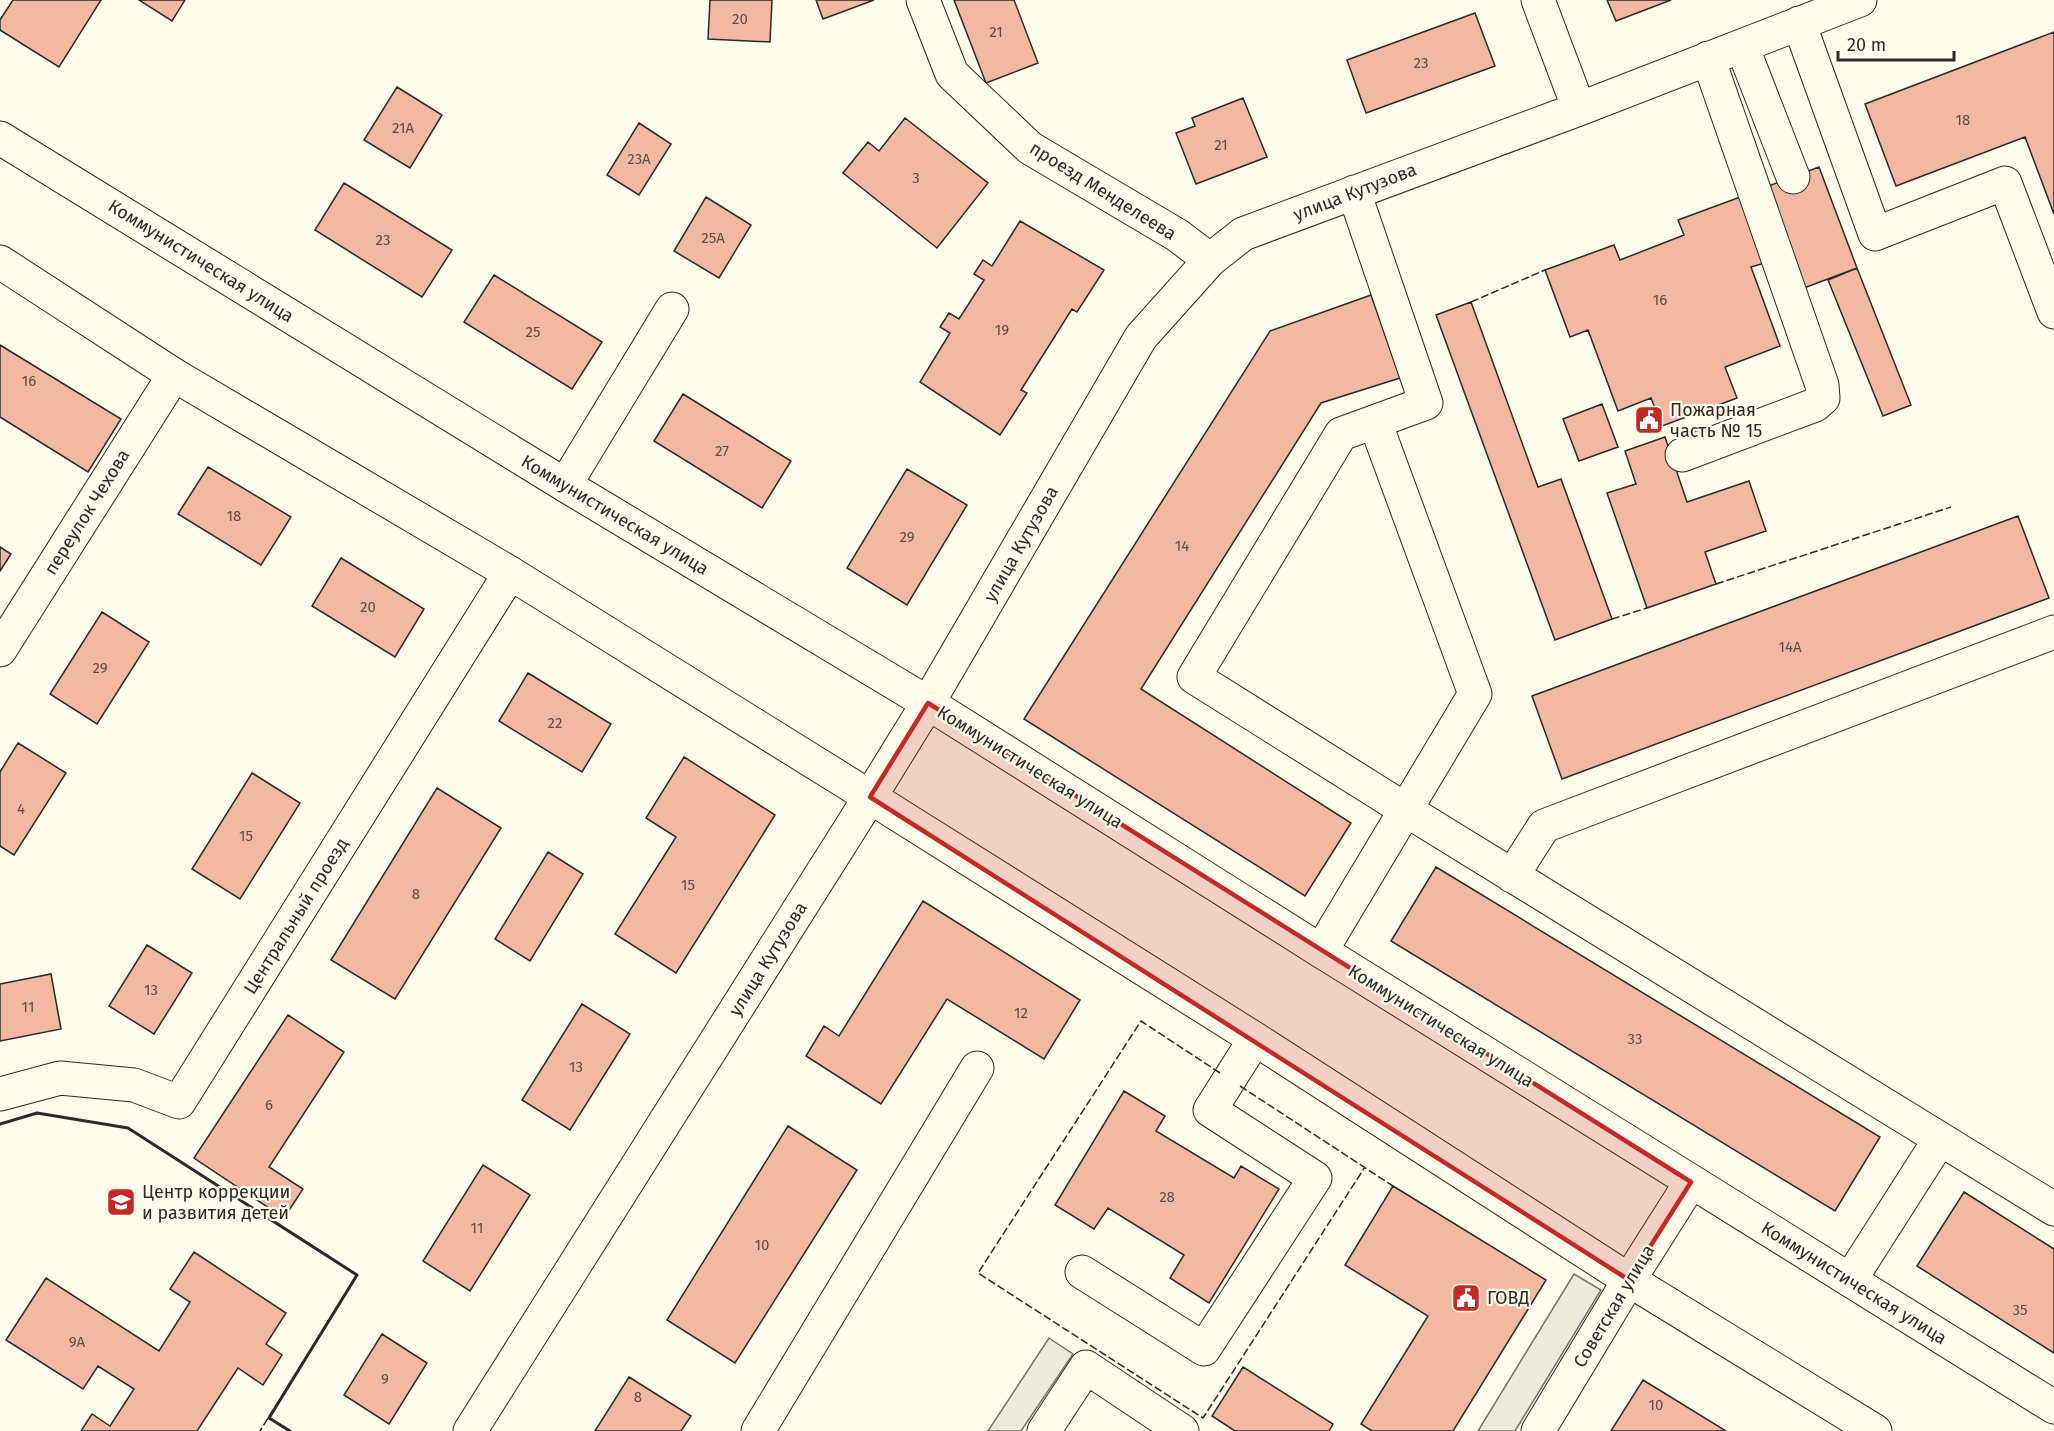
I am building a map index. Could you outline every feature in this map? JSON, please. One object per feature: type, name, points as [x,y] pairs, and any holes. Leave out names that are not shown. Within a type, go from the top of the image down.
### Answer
[{"type":"main road","name":"проезд Менделеева","points":[[923,0],[952,74],[1030,148],[1177,236],[1210,260]]},
{"type":"main road","points":[[1538,0],[1580,109]]},
{"type":"main road","name":"улица Кутузова","points":[[470,1431],[928,703],[1141,337],[1210,260],[1243,234],[1580,109],[1854,1]]},
{"type":"main road","points":[[1798,23],[1875,234],[2005,183],[2054,312]]},
{"type":"main road","points":[[1742,46],[1793,177]]},
{"type":"main road","points":[[1682,455],[1815,405],[1823,398],[1822,385],[1708,58]]},
{"type":"main road","name":"Коммунистическая улица","points":[[0,138],[565,485],[928,703],[1321,951],[2054,1407]]},
{"type":"main road","points":[[1354,192],[1426,403],[1341,434],[1194,677],[1512,876],[2054,1209]]},
{"type":"main road","points":[[0,262],[174,375],[510,573],[870,797],[1255,1039],[1629,1280],[1875,1431]]},
{"type":"main road","points":[[565,485],[672,309]]},
{"type":"main road","name":"переулок Чехова","points":[[0,650],[174,375]]},
{"type":"main road","points":[[1321,951],[1475,694],[1375,422]]},
{"type":"main road","name":"Центральный проезд","points":[[0,1094],[60,1078],[134,1085],[179,1102],[510,573]]},
{"type":"main road","points":[[1512,876],[1544,826],[2054,632]]},
{"type":"main road","points":[[1082,1272],[1204,1349],[1315,1178],[1210,1110],[1255,1039]]},
{"type":"main road","points":[[758,1431],[977,1068]]},
{"type":"main road","points":[[1850,1280],[1940,1139]]},
{"type":"main road","name":"Советская улица","points":[[1538,1431],[1691,1182]]},
{"type":"main road","points":[[1044,1431],[1086,1367],[1182,1431]]},
{"type":"highlighted area","points":[[928,703],[1691,1182],[1629,1280],[870,797]]},
{"type":"shaded area","points":[[1574,1274],[1601,1290],[1515,1431],[1478,1431]]},
{"type":"shaded area","points":[[1049,1338],[1073,1354],[1021,1431],[988,1431]]},
{"type":"building","points":[[13,0],[101,0],[59,67],[0,30],[0,20]]},
{"type":"building","points":[[139,0],[185,0],[172,21]]},
{"type":"building","points":[[710,0],[772,0],[770,42],[708,39]]},
{"type":"building","points":[[816,0],[874,0],[823,19]]},
{"type":"building","points":[[954,0],[1014,0],[1038,63],[986,83]]},
{"type":"building","points":[[1607,0],[1671,0],[1616,21]]},
{"type":"building","points":[[1475,13],[1495,66],[1366,113],[1347,60]]},
{"type":"building","points":[[2054,32],[2054,214],[2025,137],[1896,186],[1865,104]]},
{"type":"building","points":[[397,87],[442,115],[410,168],[364,140]]},
{"type":"building","points":[[1243,98],[1267,157],[1196,184],[1176,133],[1195,126],[1192,118]]},
{"type":"building","points":[[905,118],[988,183],[937,248],[843,173],[868,142],[879,151]]},
{"type":"building","points":[[639,123],[671,144],[639,195],[607,175]]},
{"type":"building","points":[[1819,167],[1857,268],[1804,288],[1766,187]]},
{"type":"building","points":[[344,183],[452,250],[422,297],[315,230]]},
{"type":"building","points":[[1743,196],[1768,262],[1751,267],[1780,346],[1725,367],[1737,398],[1662,426],[1651,398],[1618,411],[1588,330],[1570,337],[1545,270],[1614,245],[1620,260],[1684,235],[1678,220]]},
{"type":"building","points":[[706,197],[751,225],[719,278],[674,251]]},
{"type":"building","points":[[1020,221],[1104,270],[1077,312],[1072,309],[1021,390],[1027,393],[1000,435],[920,382],[950,333],[940,327],[949,313],[959,319],[984,280],[974,274],[983,260],[992,266]]},
{"type":"building","points":[[1857,268],[1911,405],[1883,416],[1828,280]]},
{"type":"building","points":[[494,275],[602,342],[572,389],[464,322]]},
{"type":"building","points":[[1371,295],[1400,378],[1321,403],[1141,689],[1351,823],[1305,896],[1024,719],[1270,331]]},
{"type":"building","points":[[1471,302],[1538,487],[1561,479],[1612,619],[1555,640],[1436,315]]},
{"type":"building","points":[[0,345],[121,419],[88,472],[0,417]]},
{"type":"building","points":[[683,394],[791,461],[762,508],[654,441]]},
{"type":"building","points":[[1602,404],[1618,447],[1579,461],[1563,419]]},
{"type":"building","points":[[1665,437],[1687,502],[1749,481],[1766,531],[1705,552],[1716,584],[1647,608],[1607,493],[1636,484],[1625,451]]},
{"type":"building","points":[[208,467],[291,517],[261,565],[178,514]]},
{"type":"building","points":[[907,469],[967,505],[907,605],[847,568]]},
{"type":"building","points":[[2018,516],[2049,598],[1562,779],[1532,696]]},
{"type":"building","points":[[0,547],[11,554],[0,571]]},
{"type":"building","points":[[341,558],[424,609],[395,657],[312,606]]},
{"type":"building","points":[[102,612],[149,642],[97,724],[50,694]]},
{"type":"building","points":[[528,673],[611,724],[582,772],[499,721]]},
{"type":"building","points":[[18,743],[66,773],[14,855],[0,846],[0,772]]},
{"type":"building","points":[[684,757],[775,815],[676,973],[615,934],[676,837],[646,818]]},
{"type":"building","points":[[252,773],[300,803],[240,899],[192,869]]},
{"type":"building","points":[[437,788],[501,828],[395,999],[331,960]]},
{"type":"building","points":[[548,852],[583,874],[530,961],[495,939]]},
{"type":"building","points":[[1436,867],[1880,1137],[1835,1211],[1391,941]]},
{"type":"building","points":[[923,901],[1080,1000],[1044,1059],[947,999],[881,1104],[806,1056],[824,1026],[839,1036]]},
{"type":"building","points":[[147,945],[192,973],[154,1034],[109,1006]]},
{"type":"building","points":[[51,974],[61,1029],[0,1041],[0,984]]},
{"type":"building","points":[[582,1004],[630,1034],[570,1130],[522,1100]]},
{"type":"building","points":[[288,1015],[344,1052],[269,1167],[303,1189],[284,1218],[194,1158]]},
{"type":"building","points":[[1124,1091],[1165,1116],[1156,1131],[1234,1178],[1241,1166],[1279,1189],[1209,1303],[1170,1278],[1184,1255],[1108,1208],[1094,1229],[1055,1205]]},
{"type":"building","points":[[788,1126],[857,1170],[735,1363],[667,1320]]},
{"type":"building","points":[[483,1165],[530,1195],[470,1291],[423,1261]]},
{"type":"building","name":"ГОВД","points":[[1393,1186],[1546,1280],[1453,1431],[1372,1431],[1361,1424],[1428,1316],[1345,1265]]},
{"type":"building","points":[[1964,1192],[2054,1249],[2054,1353],[1917,1266]]},
{"type":"building","points":[[194,1252],[286,1313],[266,1344],[282,1355],[263,1385],[238,1368],[197,1431],[81,1431],[92,1414],[110,1426],[134,1389],[98,1366],[83,1389],[6,1340],[46,1278],[159,1351],[190,1302],[170,1289]]},
{"type":"building","points":[[382,1334],[427,1363],[389,1424],[344,1395]]},
{"type":"building","points":[[1243,1367],[1333,1424],[1329,1431],[1235,1431],[1212,1416]]},
{"type":"building","points":[[629,1377],[691,1416],[681,1431],[595,1431]]},
{"type":"building","points":[[1643,1380],[1726,1431],[1611,1431]]},
{"type":"fence","points":[[1471,302],[1545,270]]},
{"type":"fence","points":[[1716,584],[1951,507]]},
{"type":"fence","points":[[1612,619],[1647,608]]},
{"type":"fence","points":[[1220,1073],[1141,1021],[978,1273],[1203,1418],[1365,1167]]},
{"type":"fence","points":[[1240,1086],[1393,1186]]},
{"type":"fence","points":[[0,1124],[37,1113],[128,1128],[357,1275],[260,1431]]},
{"type":"wall","points":[[0,1124],[37,1113],[128,1128],[357,1275],[269,1418],[290,1431]]},
{"type":"place","name":"Пожарная часть № 15","points":[[1649,420]]},
{"type":"place","name":"Центр коррекции и развития детей","points":[[121,1202]]},
{"type":"place","name":"ГОВД","points":[[1466,1298]]}]
